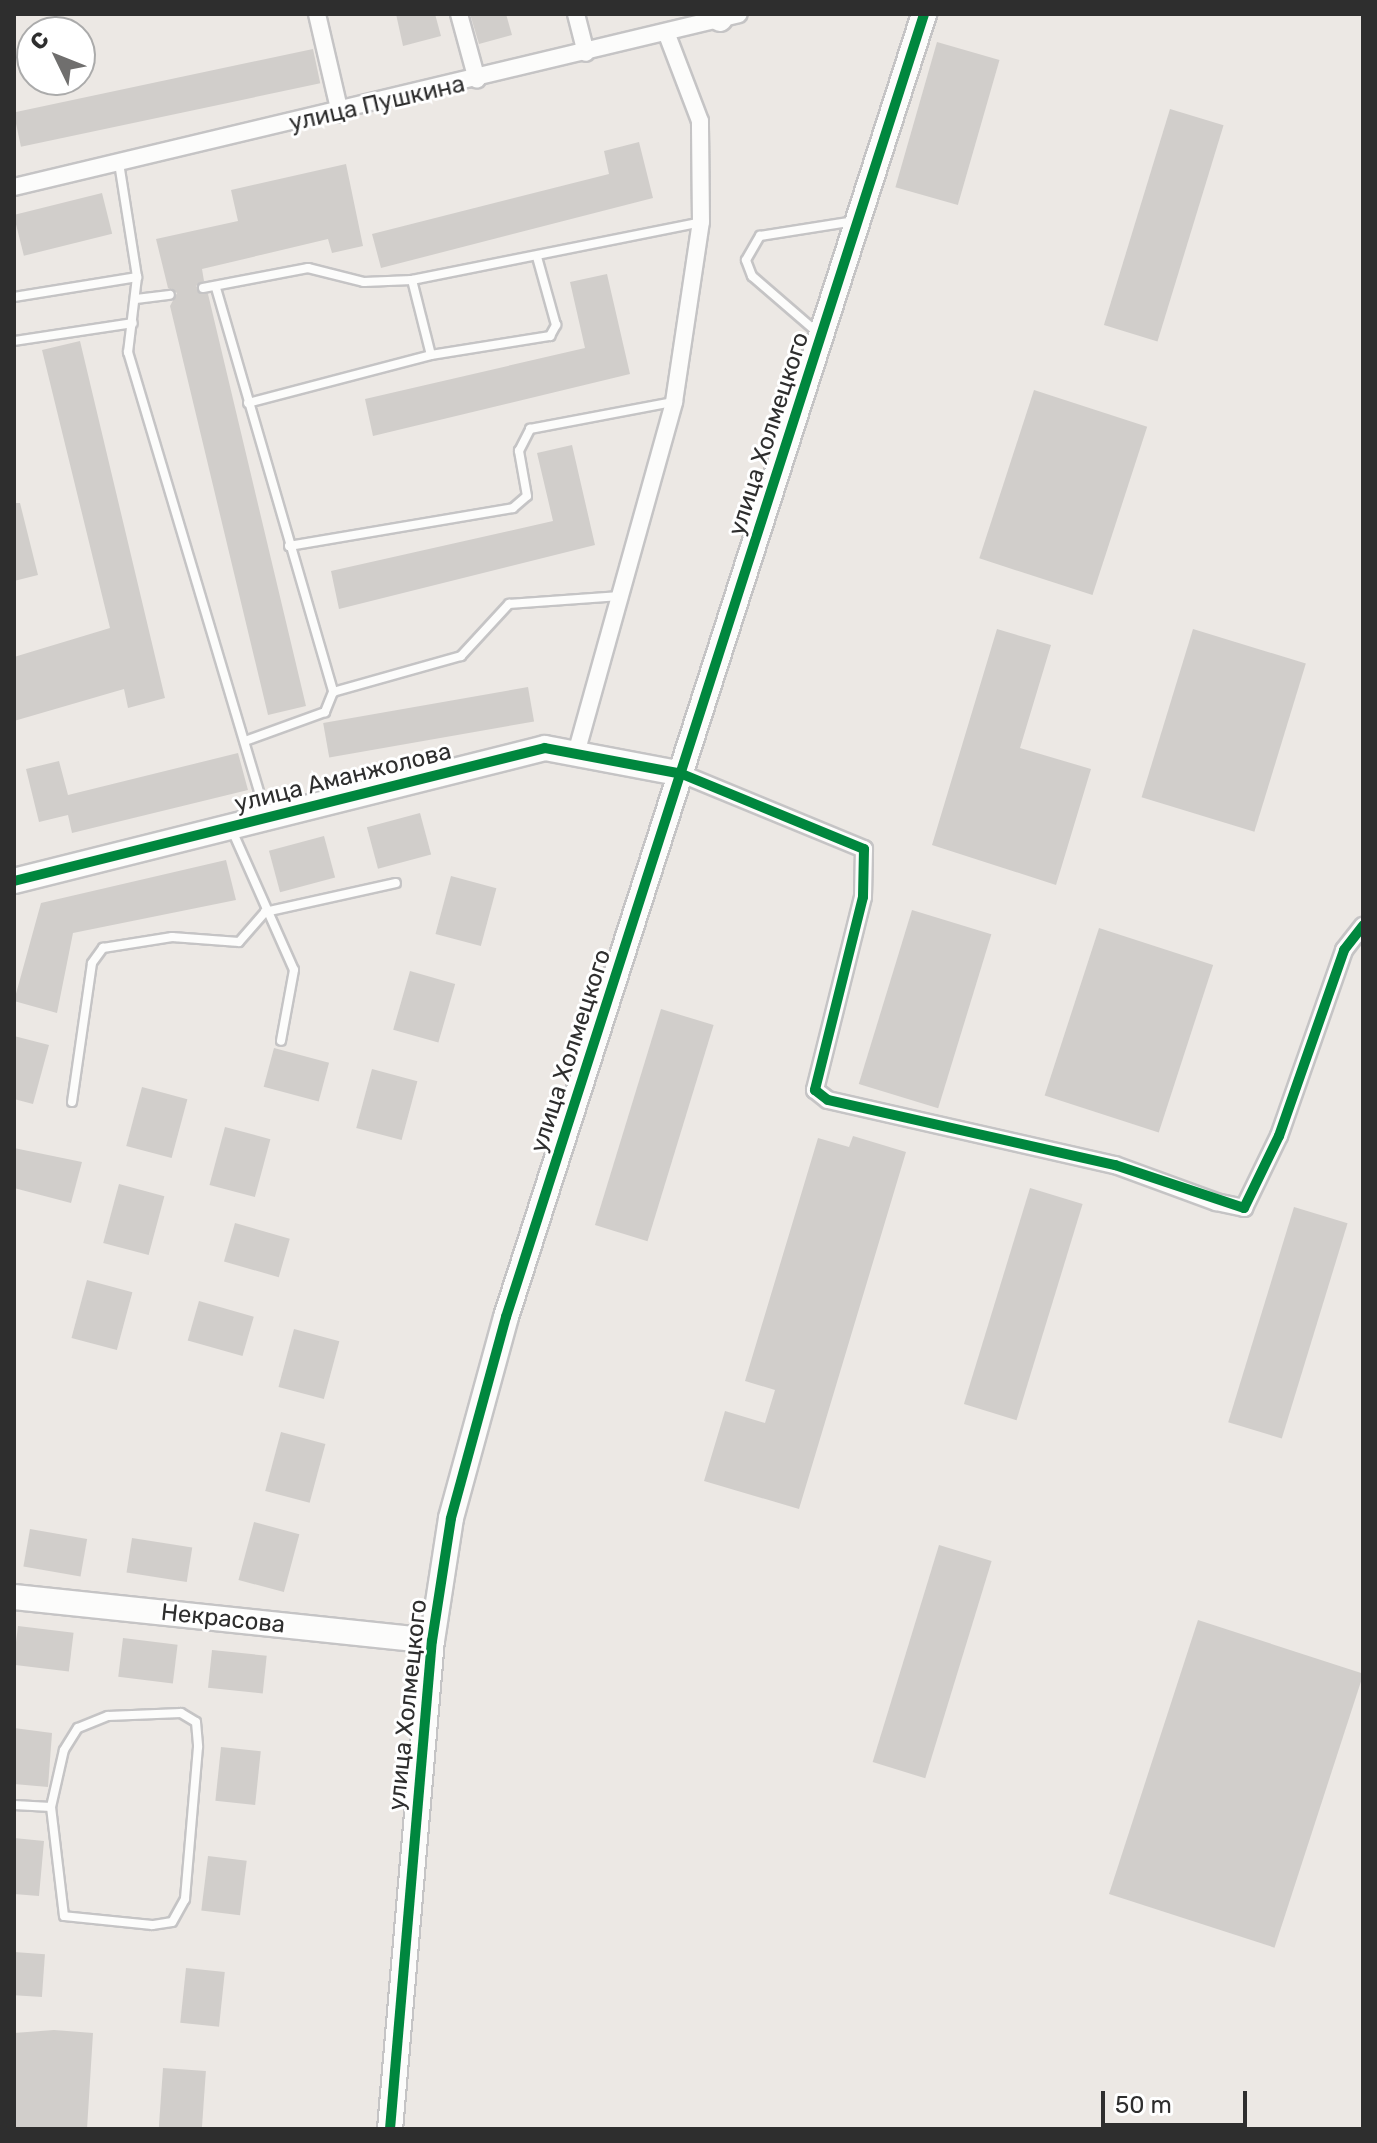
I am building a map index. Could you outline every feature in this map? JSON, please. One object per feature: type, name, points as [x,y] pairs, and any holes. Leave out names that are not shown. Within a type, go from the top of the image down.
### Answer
[{"type":"street","points":[[317,14],[340,113]]},
{"type":"street","points":[[459,14],[477,80]]},
{"type":"street","points":[[576,14],[586,53]]},
{"type":"street","name":"улица Холмецкого","points":[[390,2129],[432,1641],[451,1518],[506,1317],[924,14]]},
{"type":"street","name":"улица Пушкина","points":[[14,187],[340,113],[726,16]]},
{"type":"street","points":[[577,750],[674,402],[701,222],[700,121],[666,32]]},
{"type":"street","name":"улица Аманжолова","points":[[14,881],[545,748],[577,750],[682,774]]},
{"type":"street","points":[[682,774],[864,849],[863,897],[815,1090],[828,1100],[1115,1165],[1216,1202],[1244,1208],[1279,1136],[1344,950],[1363,926]]},
{"type":"street","name":"Некрасова","points":[[14,1597],[432,1641]]},
{"type":"lane","points":[[119,163],[137,277],[128,352],[226,700],[245,741],[266,818]]},
{"type":"lane","points":[[821,336],[752,276],[746,260],[760,236],[858,221]]},
{"type":"lane","points":[[203,288],[216,288],[308,268],[364,282],[412,280],[537,257],[589,239],[701,222]]},
{"type":"lane","points":[[248,403],[431,355],[550,336],[556,325],[537,257]]},
{"type":"lane","points":[[14,297],[137,277]]},
{"type":"lane","points":[[412,280],[431,355]]},
{"type":"lane","points":[[216,288],[333,692],[325,712],[245,741]]},
{"type":"lane","points":[[136,299],[170,295]]},
{"type":"lane","points":[[14,341],[133,323]]},
{"type":"lane","points":[[289,546],[513,508],[527,496],[519,451],[530,429],[674,402]]},
{"type":"lane","points":[[333,692],[461,656],[509,604],[620,596]]},
{"type":"lane","points":[[231,827],[265,912],[294,970],[281,1041]]},
{"type":"lane","points":[[72,1102],[97,953],[121,941],[172,937],[239,942],[265,912],[396,883]]},
{"type":"lane","points":[[181,1713],[196,1722],[185,1899],[172,1922],[64,1916],[51,1807],[64,1750],[78,1728],[108,1716],[181,1713]]},
{"type":"lane","points":[[14,1805],[51,1807]]},
{"type":"building","points":[[396,14],[435,14],[441,36],[403,46]]},
{"type":"building","points":[[470,14],[506,14],[512,35],[479,44]]},
{"type":"building","points":[[937,42],[999,60],[958,205],[895,187]]},
{"type":"building","points":[[313,49],[320,83],[21,147],[14,114]]},
{"type":"building","points":[[1170,109],[1224,125],[1157,341],[1104,325]]},
{"type":"building","points":[[639,142],[653,198],[381,268],[372,234],[609,174],[604,151]]},
{"type":"building","points":[[346,164],[363,246],[332,253],[328,239],[202,269],[204,281],[196,286],[208,294],[306,706],[268,715],[170,306],[177,293],[168,288],[156,239],[238,221],[231,190]]},
{"type":"building","points":[[102,193],[112,234],[24,256],[14,215]]},
{"type":"building","points":[[607,274],[630,374],[373,436],[365,399],[585,348],[570,282]]},
{"type":"building","points":[[80,341],[165,698],[128,708],[124,689],[14,721],[14,657],[110,628],[42,350]]},
{"type":"building","points":[[1034,390],[1147,427],[1092,595],[979,558]]},
{"type":"building","points":[[572,445],[595,545],[339,609],[331,571],[553,521],[537,453]]},
{"type":"building","points":[[14,503],[20,503],[38,575],[14,581]]},
{"type":"building","points":[[997,629],[1051,645],[1020,748],[1091,769],[1056,885],[932,845]]},
{"type":"building","points":[[1193,629],[1306,663],[1254,832],[1142,797]]},
{"type":"building","points":[[528,687],[534,721],[329,758],[323,723]]},
{"type":"building","points":[[238,753],[248,790],[72,833],[68,815],[39,822],[26,769],[59,761],[68,795]]},
{"type":"building","points":[[420,813],[431,855],[378,869],[367,827]]},
{"type":"building","points":[[324,836],[335,878],[280,892],[269,851]]},
{"type":"building","points":[[226,860],[236,900],[73,933],[57,1013],[14,1001],[41,903]]},
{"type":"building","points":[[451,876],[496,888],[481,946],[435,934]]},
{"type":"building","points":[[912,910],[991,934],[938,1108],[859,1084]]},
{"type":"building","points":[[1099,928],[1213,965],[1159,1132],[1045,1095]]},
{"type":"building","points":[[410,971],[455,984],[438,1043],[393,1030]]},
{"type":"building","points":[[661,1009],[714,1025],[648,1241],[595,1225]]},
{"type":"building","points":[[14,1036],[49,1045],[33,1104],[14,1099]]},
{"type":"building","points":[[274,1048],[329,1063],[319,1101],[264,1087]]},
{"type":"building","points":[[372,1069],[417,1081],[402,1140],[356,1128]]},
{"type":"building","points":[[142,1087],[187,1099],[172,1158],[126,1146]]},
{"type":"building","points":[[225,1127],[270,1139],[255,1197],[209,1185]]},
{"type":"building","points":[[853,1136],[906,1152],[799,1509],[704,1481],[725,1411],[765,1423],[775,1390],[745,1381],[818,1138],[849,1147]]},
{"type":"building","points":[[14,1148],[82,1162],[71,1203],[14,1188]]},
{"type":"building","points":[[119,1184],[164,1196],[149,1255],[103,1243]]},
{"type":"building","points":[[1030,1188],[1083,1204],[1017,1420],[964,1404]]},
{"type":"building","points":[[1294,1207],[1348,1223],[1282,1439],[1228,1422]]},
{"type":"building","points":[[235,1223],[290,1239],[279,1277],[224,1261]]},
{"type":"building","points":[[87,1280],[132,1292],[117,1350],[71,1338]]},
{"type":"building","points":[[199,1301],[254,1317],[242,1356],[188,1340]]},
{"type":"building","points":[[294,1329],[339,1341],[324,1399],[278,1387]]},
{"type":"building","points":[[281,1432],[325,1444],[310,1503],[265,1491]]},
{"type":"building","points":[[254,1522],[299,1534],[284,1592],[238,1580]]},
{"type":"building","points":[[30,1529],[87,1539],[81,1576],[23,1566]]},
{"type":"building","points":[[132,1538],[192,1548],[187,1582],[127,1573]]},
{"type":"building","points":[[939,1545],[992,1561],[925,1778],[873,1762]]},
{"type":"building","points":[[1198,1620],[1363,1674],[1274,1948],[1109,1894]]},
{"type":"building","points":[[18,1626],[74,1633],[69,1672],[14,1665]]},
{"type":"building","points":[[123,1638],[178,1645],[173,1683],[118,1677]]},
{"type":"building","points":[[212,1650],[267,1656],[263,1694],[208,1688]]},
{"type":"building","points":[[14,1728],[52,1733],[48,1787],[14,1784]]},
{"type":"building","points":[[221,1747],[261,1751],[255,1805],[215,1801]]},
{"type":"building","points":[[14,1838],[44,1841],[39,1896],[14,1894]]},
{"type":"building","points":[[208,1856],[247,1861],[240,1915],[201,1911]]},
{"type":"building","points":[[14,1952],[45,1954],[42,1997],[14,1995]]},
{"type":"building","points":[[186,1968],[225,1972],[219,2027],[180,2023]]},
{"type":"building","points":[[54,2030],[93,2033],[87,2129],[14,2129],[14,2033]]},
{"type":"building","points":[[163,2068],[206,2071],[202,2129],[159,2129]]},
{"type":"cycle path","points":[[390,2129],[432,1641],[451,1518],[506,1317],[924,14]]},
{"type":"cycle path","points":[[14,881],[545,748],[682,774],[864,849],[863,897],[815,1090],[828,1100],[1115,1165],[1244,1208],[1279,1136],[1344,950],[1363,926]]}]
